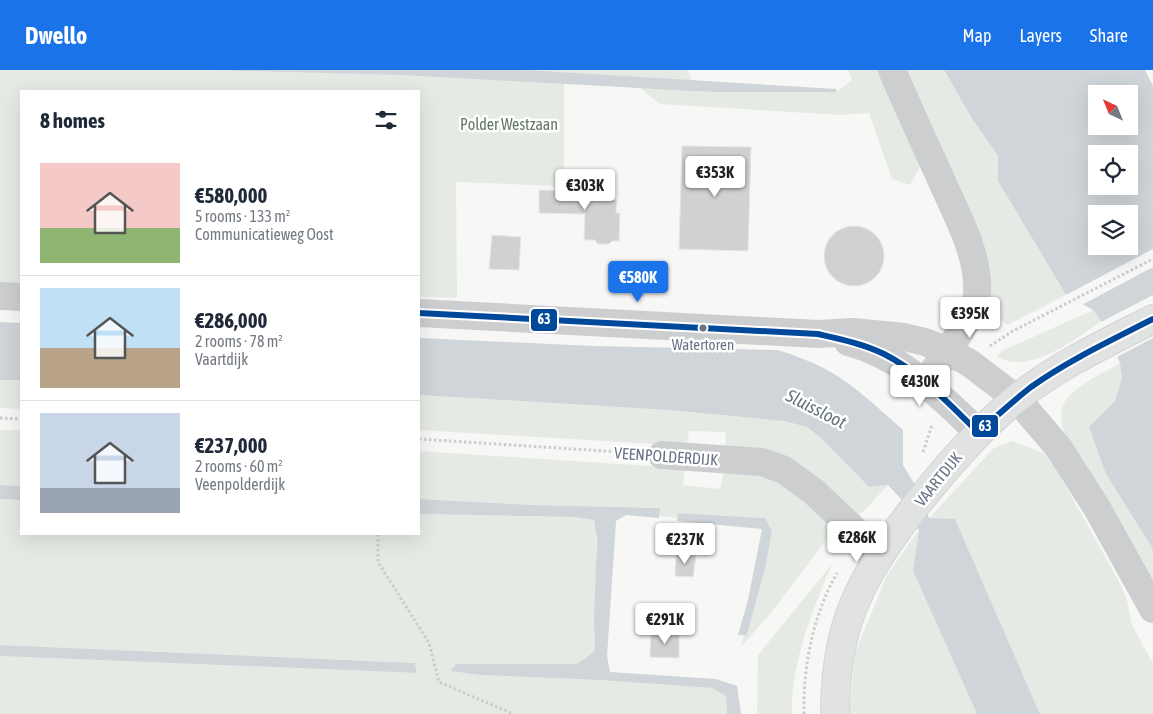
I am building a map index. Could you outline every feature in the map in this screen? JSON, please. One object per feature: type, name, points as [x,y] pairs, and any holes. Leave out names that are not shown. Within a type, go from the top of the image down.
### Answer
[{"type":"main road","name":"VAARTDIJK","points":[[835,714],[835,683],[842,641],[866,577],[905,519],[941,472],[978,432],[1017,399],[1054,373],[1094,349],[1153,319]]},
{"type":"street","points":[[892,70],[968,240],[977,278],[977,296],[970,312],[948,352],[925,382]]},
{"type":"street","points":[[0,296],[20,297]]},
{"type":"street","points":[[420,313],[818,334],[853,332],[904,337],[925,342],[971,364],[1017,399],[1058,447],[1097,508],[1153,609]]},
{"type":"street","points":[[818,334],[851,342],[884,354],[925,382],[978,432]]},
{"type":"street","name":"VEENPOLDERDIJK","points":[[662,455],[762,462],[784,470],[813,492],[881,556]]},
{"type":"path","points":[[1011,332],[1153,259]]},
{"type":"path","points":[[0,418],[20,419]]},
{"type":"path","name":"VEENPOLDERDIJK","points":[[420,439],[662,455]]},
{"type":"path","points":[[378,535],[378,562],[429,643],[439,682],[513,714]]},
{"type":"green space","name":"Polder Westzaan","points":[[0,70],[687,70],[698,92],[837,92],[852,80],[848,70],[879,70],[920,167],[910,185],[892,179],[869,113],[841,115],[660,104],[640,88],[564,83],[564,177],[561,184],[558,186],[456,182],[457,298],[420,297],[420,90],[20,90],[20,288],[0,288]]},
{"type":"green space","points":[[904,70],[944,70],[971,117],[998,156],[998,181],[1066,295],[1007,325],[988,306],[991,297],[989,278]]},
{"type":"green space","points":[[1093,310],[1101,321],[1052,353],[1024,362],[1010,361],[997,357],[1002,351]]},
{"type":"green space","points":[[1120,363],[1122,378],[1115,401],[1106,474],[1151,546],[1153,552],[1153,596],[1067,439],[1061,420],[1062,408],[1071,394],[1087,382]]},
{"type":"green space","points":[[0,380],[20,380],[20,409],[0,408]]},
{"type":"green space","points":[[420,395],[668,410],[784,421],[807,427],[822,439],[869,487],[888,485],[864,511],[857,515],[725,447],[726,432],[689,431],[687,446],[420,430]]},
{"type":"green space","points":[[0,430],[20,430],[20,486],[0,485]]},
{"type":"green space","points":[[1012,441],[1043,453],[1051,462],[1121,585],[1127,600],[1132,625],[1153,664],[1153,714],[1040,714],[955,519],[929,518],[994,448]]},
{"type":"green space","points":[[420,451],[650,466],[685,466],[683,485],[720,489],[725,467],[762,476],[794,491],[822,517],[829,526],[831,534],[770,614],[741,647],[744,635],[747,635],[766,563],[772,531],[765,518],[678,513],[677,518],[660,516],[660,508],[533,505],[420,499]]},
{"type":"green space","points":[[0,499],[20,500],[20,535],[420,535],[420,514],[574,517],[594,520],[596,536],[595,651],[577,664],[456,664],[481,675],[599,680],[712,688],[726,696],[727,714],[0,714],[0,656],[417,673],[415,663],[0,645]]},
{"type":"green space","points":[[919,530],[913,571],[977,714],[849,714],[855,653],[887,575]]},
{"type":"green space","points":[[832,564],[810,619],[799,656],[795,675],[792,714],[757,714],[758,655]]},
{"type":"water","points":[[213,70],[526,70],[836,89],[837,92],[711,92],[402,75]]},
{"type":"water","points":[[944,70],[1145,70],[1153,86],[1153,552],[1106,474],[1089,427],[1115,401],[1122,378],[1120,363],[1101,321],[1093,310],[1066,295],[998,181],[998,156],[971,117]]},
{"type":"water","points":[[0,322],[20,323],[20,380],[0,380]]},
{"type":"water","name":"Sluissloot","points":[[420,338],[594,346],[778,350],[811,362],[839,377],[903,430],[903,465],[914,483],[929,518],[955,519],[1040,714],[977,714],[913,571],[919,530],[901,499],[888,485],[869,487],[822,439],[807,427],[784,421],[668,410],[420,395]]},
{"type":"water","points":[[0,485],[20,486],[20,500],[0,499]]},
{"type":"water","points":[[420,499],[533,505],[660,508],[659,518],[626,515],[616,521],[607,656],[610,672],[716,679],[737,686],[741,714],[727,714],[726,696],[712,688],[599,680],[481,675],[451,671],[456,664],[577,664],[595,651],[594,619],[597,541],[594,520],[574,517],[420,514]]},
{"type":"water","points":[[678,513],[765,518],[772,531],[766,564],[747,635],[738,635],[748,600],[762,529],[677,521]]},
{"type":"water","points":[[0,645],[415,663],[417,673],[0,656]]},
{"type":"pier","points":[[1153,249],[1153,267],[1080,306],[1064,296]]},
{"type":"pier","points":[[1153,295],[1153,338],[1115,358],[1099,323]]},
{"type":"building","points":[[682,146],[751,147],[748,251],[679,249]]},
{"type":"building","points":[[573,187],[602,188],[601,200],[617,200],[616,213],[620,213],[619,241],[612,241],[609,244],[598,244],[595,240],[584,240],[585,214],[539,213],[539,190],[573,191]]},
{"type":"building","points":[[848,226],[860,226],[871,231],[879,239],[884,250],[882,268],[871,281],[860,286],[848,286],[837,281],[829,273],[824,262],[824,250],[829,239],[837,231]]},
{"type":"building","points":[[492,235],[521,237],[519,270],[489,269]]},
{"type":"building","points":[[676,554],[696,555],[693,577],[675,576]]},
{"type":"building","points":[[651,633],[679,633],[679,658],[650,657]]},
{"type":"transit line","name":"63","points":[[420,313],[818,334],[868,347],[897,361],[934,389],[978,432],[1024,392],[1045,377],[1153,319]]},
{"type":"place","name":"Watertoren","points":[[703,328]]}]
